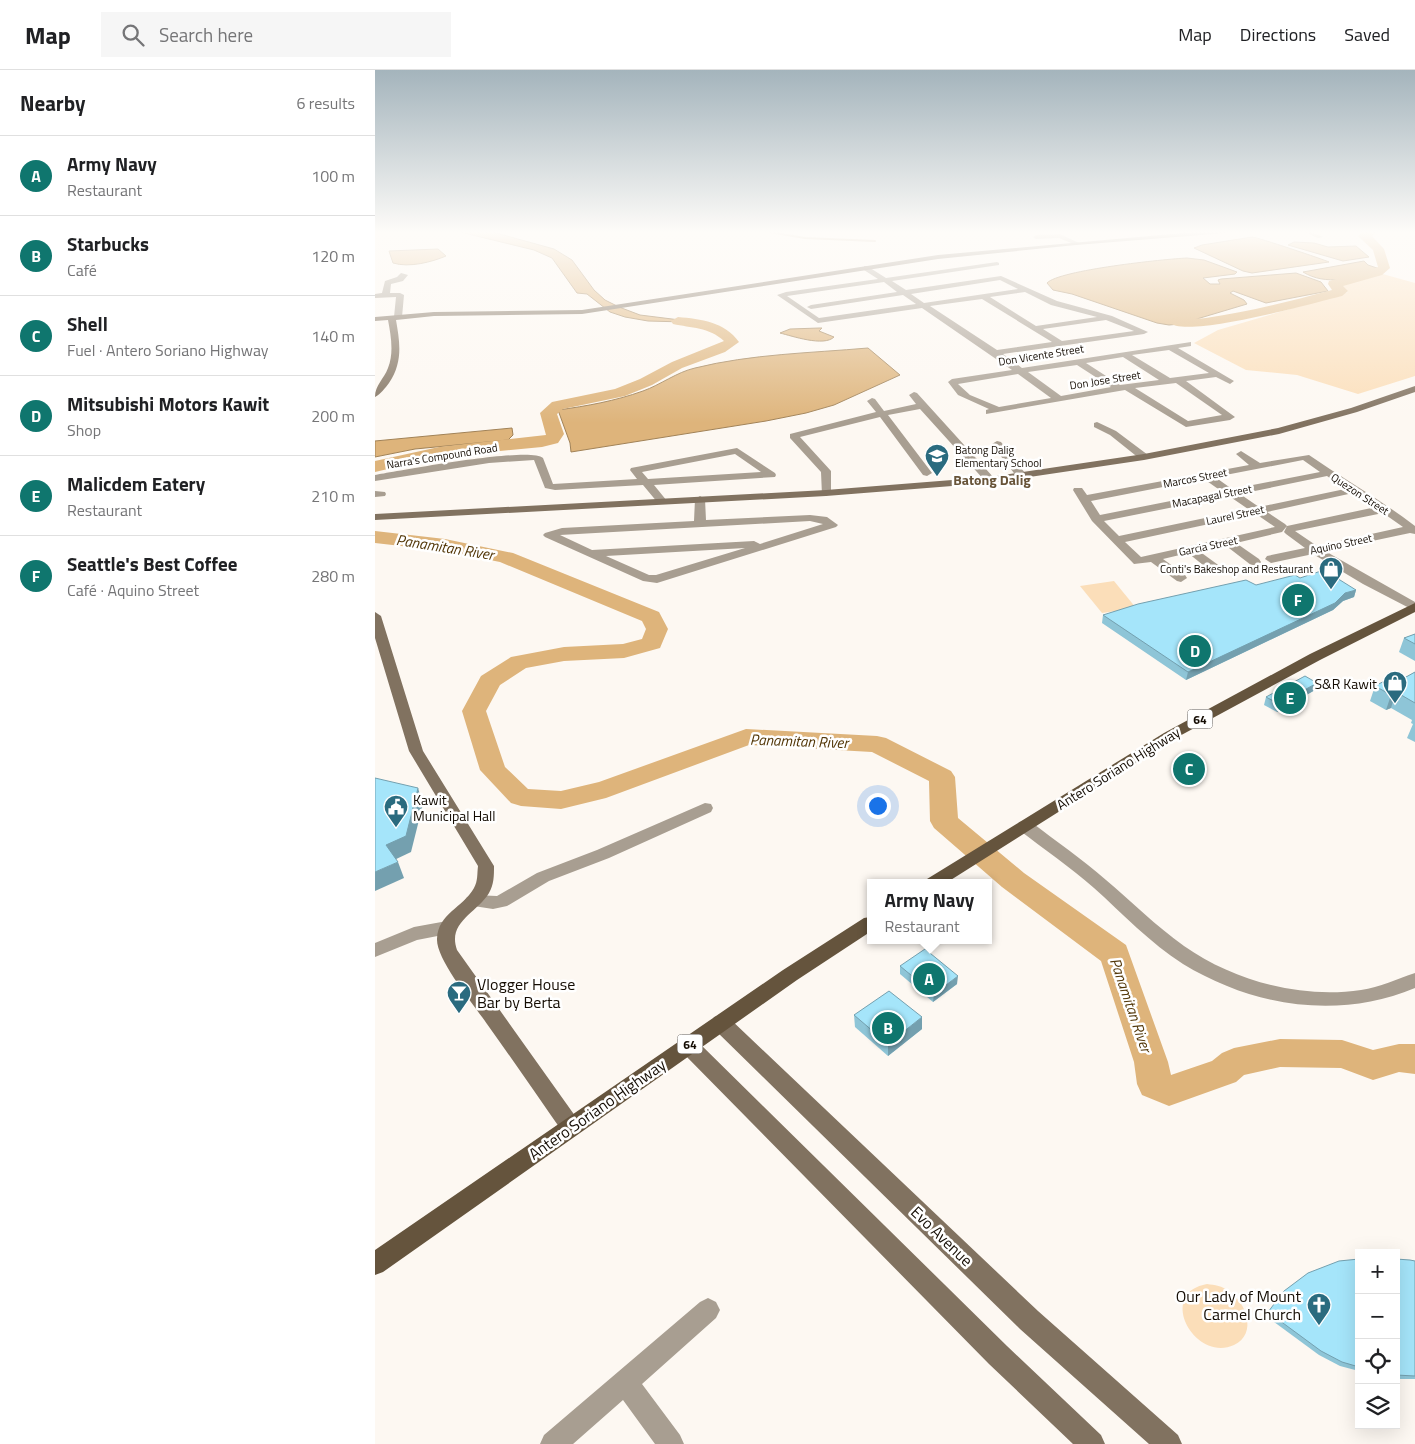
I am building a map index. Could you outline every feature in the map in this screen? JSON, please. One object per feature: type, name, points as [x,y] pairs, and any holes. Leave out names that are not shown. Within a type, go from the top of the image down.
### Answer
[{"type":"main road","name":"Antero Soriano Highway","points":[[939,879],[1169,736],[1315,657],[1415,607]]},
{"type":"main road","name":"Antero Soriano Highway","points":[[375,1264],[867,924]]},
{"type":"street","points":[[375,394],[390,376],[395,362],[395,317],[400,295]]},
{"type":"street","points":[[375,319],[468,314],[568,314],[693,295]]},
{"type":"street","points":[[784,295],[818,321],[989,295]]},
{"type":"street","points":[[811,307],[889,295]]},
{"type":"street","points":[[906,295],[995,353],[1059,399]]},
{"type":"street","points":[[995,353],[1144,332],[1109,318],[1054,303],[1036,295]]},
{"type":"street","points":[[983,296],[1059,343]]},
{"type":"street","points":[[1036,328],[1109,318]]},
{"type":"street","name":"Don Vicente Street","points":[[997,410],[991,405],[971,400],[952,382],[1188,344]]},
{"type":"street","points":[[1170,347],[1230,382]]},
{"type":"street","points":[[1077,361],[1186,424],[1230,417],[1172,380],[1124,354]]},
{"type":"street","name":"Don Jose Street","points":[[983,413],[1122,388],[1217,374]]},
{"type":"street","points":[[375,517],[826,493],[991,480],[1144,457],[1279,431],[1337,416],[1415,390]]},
{"type":"street","points":[[914,395],[991,480]]},
{"type":"street","points":[[872,401],[927,473]]},
{"type":"street","points":[[826,493],[826,471],[793,436],[922,406]]},
{"type":"street","points":[[1097,425],[1113,433],[1144,457]]},
{"type":"street","points":[[997,444],[1021,475]]},
{"type":"street","points":[[644,481],[772,474],[737,451],[635,470],[644,481],[663,501]]},
{"type":"street","points":[[1241,454],[1258,466]]},
{"type":"street","name":"Narra's Compound Road","points":[[375,478],[489,460],[535,457],[538,458],[549,486],[644,481]]},
{"type":"street","name":"Marcos Street","points":[[1096,519],[1081,494],[1206,476],[1305,457]]},
{"type":"street","name":"Quezon Street","points":[[1305,457],[1354,490],[1372,499],[1413,530]]},
{"type":"street","name":"Macapagal Street","points":[[1096,519],[1328,473]]},
{"type":"street","points":[[1206,476],[1313,550],[1415,607]]},
{"type":"street","name":"Laurel Street","points":[[1116,540],[1354,490]]},
{"type":"street","points":[[700,499],[700,524]]},
{"type":"street","name":"Garcia Street","points":[[1116,540],[1138,560],[1385,509]]},
{"type":"street","points":[[816,518],[832,525],[777,543],[657,579],[647,578],[549,535],[562,531],[816,518]]},
{"type":"street","points":[[1096,519],[1116,540]]},
{"type":"street","name":"Aquino Street","points":[[1271,560],[1413,530]]},
{"type":"street","points":[[1228,542],[1255,562]]},
{"type":"street","points":[[591,553],[777,543]]},
{"type":"street","points":[[1191,550],[1217,570]]},
{"type":"street","points":[[1154,558],[1181,578]]},
{"type":"street","points":[[375,616],[416,751],[486,866],[485,884],[481,893],[458,914],[447,928],[446,942],[451,956],[571,1127]]},
{"type":"street","points":[[473,901],[501,902],[543,877],[603,854],[705,808]]},
{"type":"street","points":[[1025,826],[1098,882],[1177,950],[1205,968],[1238,982],[1290,995],[1338,999],[1372,995],[1391,990],[1415,980]]},
{"type":"street","points":[[375,950],[415,934],[447,928]]},
{"type":"street","name":"Evo Avenue","points":[[721,1024],[1029,1320],[1169,1444]]},
{"type":"street","points":[[689,1046],[998,1355],[1092,1444]]},
{"type":"street","points":[[553,1444],[708,1310]]},
{"type":"street","points":[[625,1382],[671,1444]]},
{"type":"shaded area","points":[[588,295],[600,295],[619,307],[640,315],[688,321],[711,327],[684,322],[648,321],[610,312]]},
{"type":"shaded area","points":[[1075,295],[1234,295],[1244,300],[1247,304],[1180,324],[1157,323]]},
{"type":"shaded area","points":[[1244,295],[1307,295],[1266,303]]},
{"type":"shaded area","points":[[1337,295],[1415,295],[1415,376],[1358,394],[1297,375],[1246,370],[1194,343],[1218,330]]},
{"type":"shaded area","points":[[822,328],[819,331],[834,337],[829,340],[816,341],[780,333],[790,329]]},
{"type":"shaded area","points":[[868,348],[900,375],[834,405],[766,421],[571,452],[570,443],[558,410],[601,403],[632,395],[688,370],[716,363],[781,355]]},
{"type":"shaded area","points":[[512,428],[513,435],[508,440],[415,449],[375,457],[375,441]]},
{"type":"shaded area","points":[[1114,581],[1136,608],[1102,613],[1080,586]]},
{"type":"shaded area","points":[[1207,1284],[1216,1285],[1229,1291],[1235,1296],[1244,1310],[1247,1318],[1246,1333],[1234,1345],[1220,1348],[1206,1344],[1195,1336],[1187,1325],[1183,1312],[1184,1300],[1192,1290]]},
{"type":"building","points":[[1324,570],[1356,590],[1345,593],[1335,603],[1188,672],[1103,615],[1138,604],[1246,580],[1256,585],[1295,575],[1300,578]]},
{"type":"building","points":[[1415,634],[1415,644],[1404,638]]},
{"type":"building","points":[[1415,672],[1415,703],[1396,692],[1391,695],[1375,686],[1390,678],[1397,682]]},
{"type":"building","points":[[1305,676],[1317,683],[1279,704],[1266,697]]},
{"type":"building","name":"Kawit Municipal Hall","points":[[375,778],[418,788],[406,836],[386,845],[398,862],[375,872]]},
{"type":"building","points":[[925,949],[958,976],[934,994],[900,966]]},
{"type":"building","points":[[889,991],[922,1017],[888,1044],[854,1015]]},
{"type":"building","name":"Our Lady of Mount Carmel Church","points":[[1355,1259],[1355,1366],[1342,1362],[1321,1351],[1268,1312],[1284,1291],[1308,1273],[1339,1261]]},
{"type":"building","points":[[1400,1259],[1415,1261],[1415,1376],[1400,1375]]},
{"type":"waterway","points":[[1176,322],[1204,323],[1280,308],[1329,295]]},
{"type":"waterway","name":"Panamitan River","points":[[375,467],[439,452],[542,442],[552,439],[555,434],[548,413],[558,405],[619,393],[646,382],[677,365],[720,349],[732,342],[716,329],[700,324],[678,321]]},
{"type":"waterway","name":"Panamitan River","points":[[375,537],[445,545],[506,557],[651,617],[657,629],[652,643],[624,651],[564,654],[519,662],[490,681],[474,711],[493,770],[521,797],[561,800],[606,789],[746,737],[877,744],[942,777],[944,821],[1013,880],[1115,954],[1151,1062],[1155,1084],[1169,1091],[1224,1072],[1234,1063],[1280,1053],[1342,1054],[1373,1065],[1399,1058],[1415,1059]]},
{"type":"place","name":"Batong Dalig Elementary School","points":[[937,477]]},
{"type":"place","name":"Conti's Bakeshop and Restaurant","points":[[1331,590]]},
{"type":"place","name":"Seattle's Best Coffee","points":[[1298,600]]},
{"type":"place","name":"Mitsubishi Motors Kawit","points":[[1195,651]]},
{"type":"place","name":"Malicdem Eatery","points":[[1290,698]]},
{"type":"place","name":"S&R Kawit","points":[[1395,704]]},
{"type":"place","name":"Shell","points":[[1189,769]]},
{"type":"place","name":"Kawit Municipal Hall","points":[[396,828]]},
{"type":"place","name":"Army Navy","points":[[929,979]]},
{"type":"place","name":"Vlogger House Bar by Berta","points":[[459,1014]]},
{"type":"place","name":"Starbucks","points":[[888,1028]]},
{"type":"place","name":"Our Lady of Mount Carmel Church","points":[[1319,1326]]},
{"type":"district","name":"Batong Dalig","points":[[992,479]]}]
